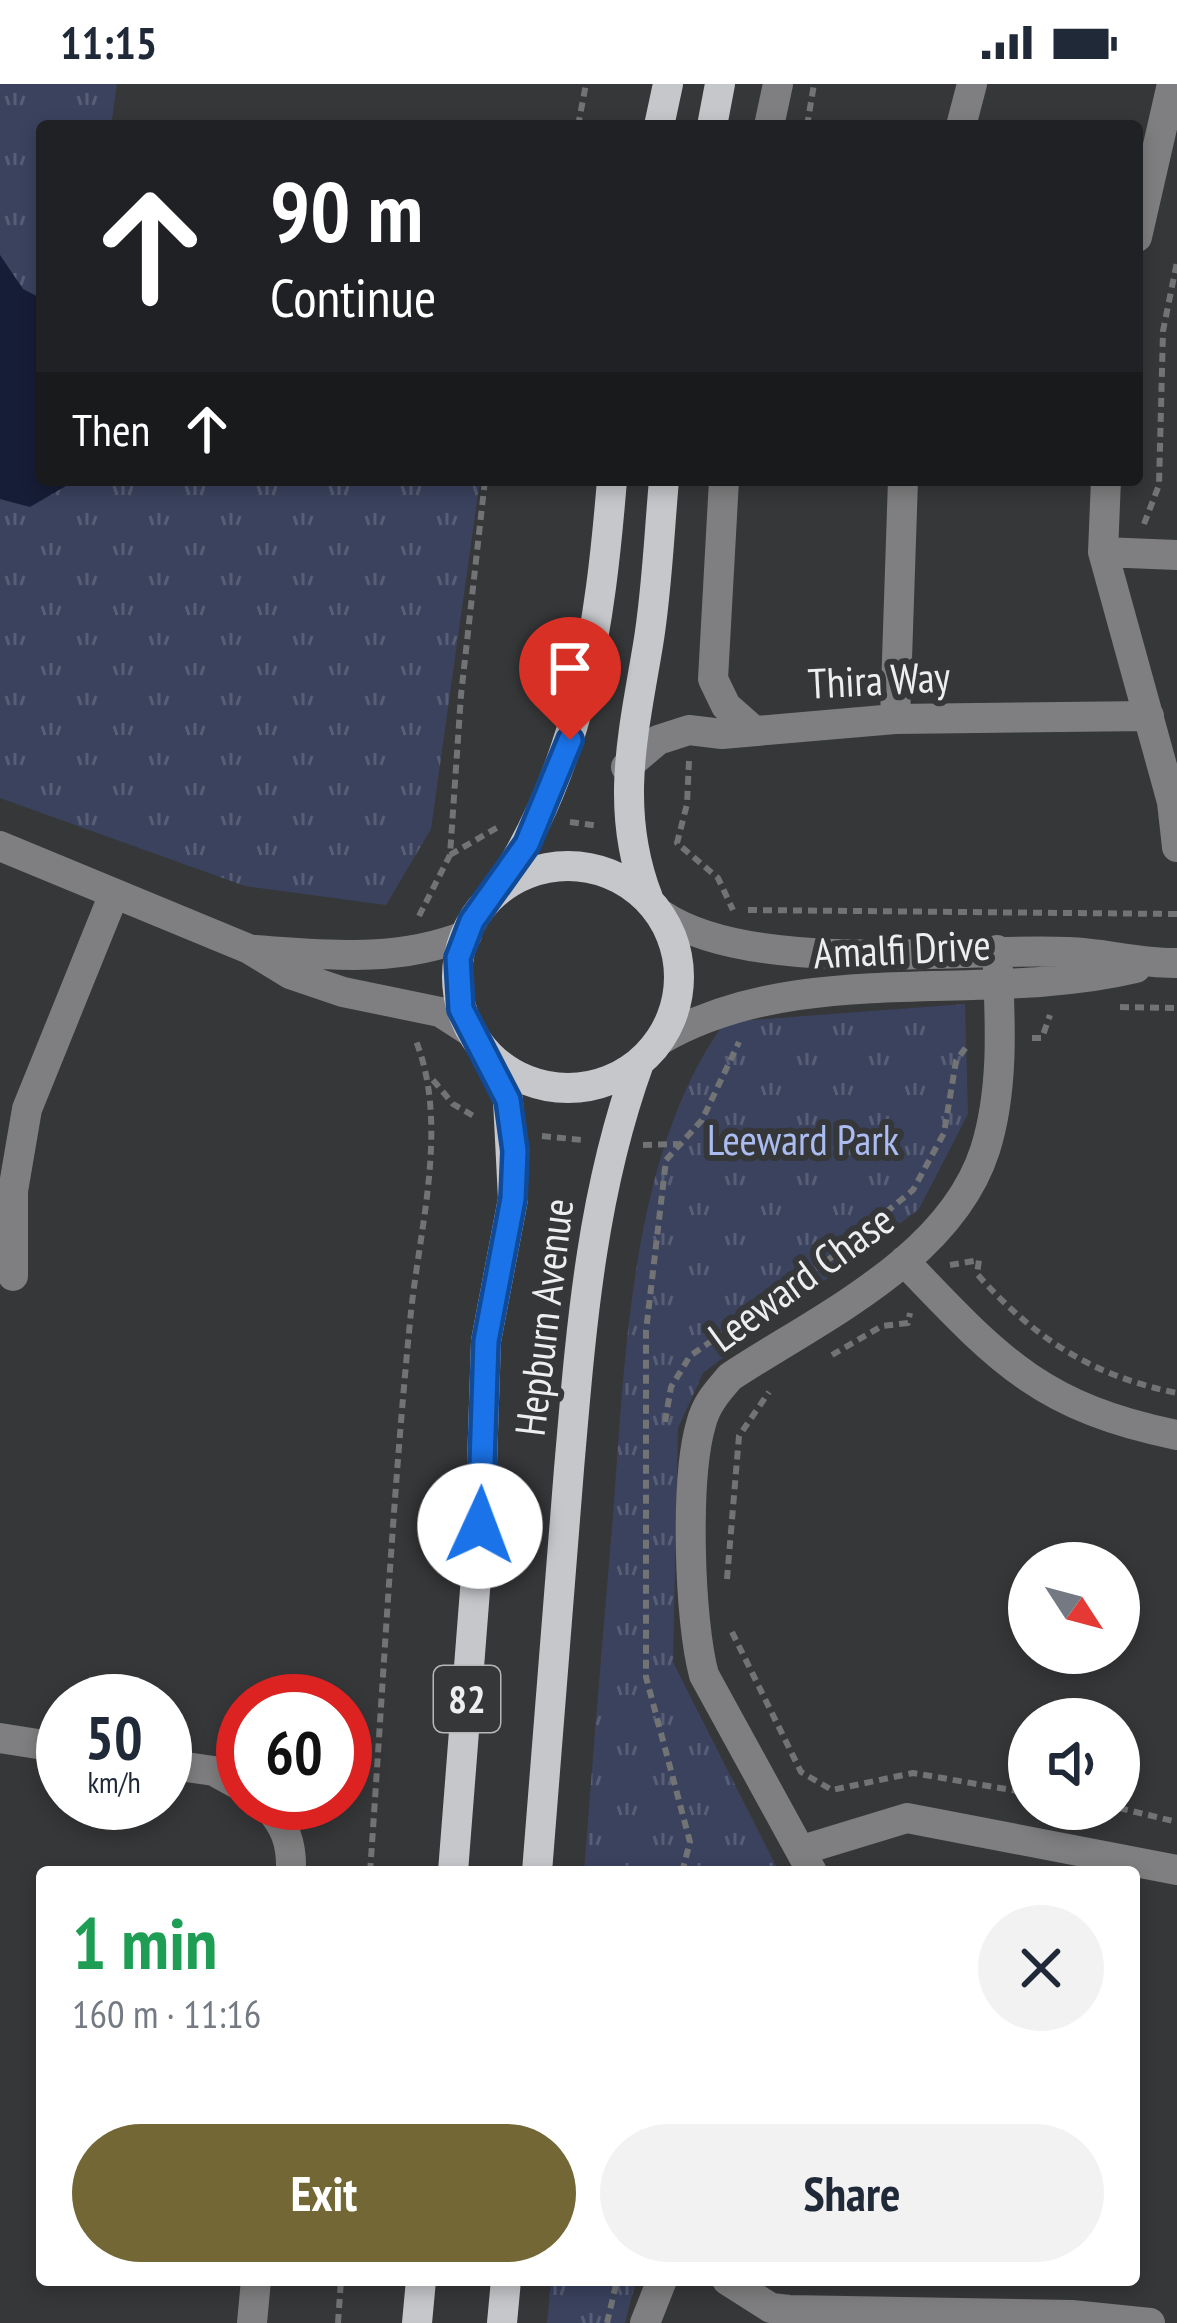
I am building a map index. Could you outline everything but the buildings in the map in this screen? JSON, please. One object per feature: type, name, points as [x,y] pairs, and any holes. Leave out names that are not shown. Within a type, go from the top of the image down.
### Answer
[{"type":"main road","points":[[660,120],[668,84]]},
{"type":"main road","points":[[713,120],[720,84]]},
{"type":"main road","points":[[466,934],[527,844],[570,740],[592,668],[611,486]]},
{"type":"main road","name":"82","points":[[466,934],[457,983],[478,1042],[504,1069],[548,1087],[596,1085],[639,1064],[661,1040],[675,1011],[680,980],[673,935],[655,907],[629,831],[626,767],[649,641],[663,486]]},
{"type":"main road","points":[[498,890],[518,877],[563,864],[609,872],[655,907]]},
{"type":"main road","name":"Hepburn Avenue","points":[[453,1866],[480,1526],[486,1341],[513,1199],[508,1100],[478,1042]]},
{"type":"main road","name":"Hepburn Avenue","points":[[537,1866],[579,1353],[610,1143],[639,1064]]},
{"type":"main road","points":[[417,2323],[420,2286]]},
{"type":"main road","points":[[502,2323],[505,2286]]},
{"type":"street","points":[[657,84],[659,120]]},
{"type":"street","points":[[770,120],[778,84]]},
{"type":"street","points":[[963,120],[972,84]]},
{"type":"street","points":[[1143,211],[1172,84]]},
{"type":"street","points":[[724,486],[713,679],[725,706],[752,729]]},
{"type":"street","points":[[895,718],[903,486]]},
{"type":"street","points":[[1106,486],[1103,552],[1172,802],[1177,847]]},
{"type":"street","points":[[1103,552],[1162,554]]},
{"type":"street","name":"Thira Way","points":[[626,767],[672,732],[895,718],[1149,716]]},
{"type":"street","points":[[0,846],[249,949],[290,974],[343,992],[440,1012],[478,1042]]},
{"type":"street","points":[[14,1276],[13,1191],[27,1109],[115,894]]},
{"type":"street","name":"Amalfi Drive","points":[[655,907],[699,936],[739,945],[810,952],[1074,952],[1165,963]]},
{"type":"street","points":[[249,949],[345,956],[415,954],[466,934]]},
{"type":"street","name":"Leeward Chase","points":[[807,1861],[704,1675],[695,1641],[694,1459],[709,1400],[730,1377],[914,1272],[947,1219],[985,1150],[1000,1038],[998,950]]},
{"type":"street","name":"Amalfi Drive","points":[[661,1040],[701,1016],[813,994],[1074,983],[1165,963]]},
{"type":"street","points":[[914,1272],[988,1351],[1030,1380],[1120,1424],[1177,1436]]},
{"type":"street","points":[[0,1738],[36,1744]]},
{"type":"street","points":[[807,1861],[908,1818],[1177,1870]]},
{"type":"street","points":[[285,1830],[292,1847],[291,1866]]},
{"type":"street","points":[[252,2323],[255,2286]]},
{"type":"street","points":[[645,2323],[660,2286]]},
{"type":"street","points":[[737,2286],[771,2308],[790,2310],[1072,2315],[1150,2323]]},
{"type":"path","points":[[579,120],[586,84]]},
{"type":"path","points":[[807,120],[814,84]]},
{"type":"path","points":[[1162,554],[1143,521],[1159,485],[1163,331],[1177,262]]},
{"type":"path","points":[[418,926],[430,888],[450,855],[460,694],[484,486]]},
{"type":"path","points":[[690,742],[687,803],[677,844],[718,878],[733,909],[1177,914]]},
{"type":"path","points":[[663,1437],[670,1387],[690,1356],[845,1248],[914,1190],[944,1133],[956,1060],[983,1037],[1042,1038],[1048,1017],[1060,1005]]},
{"type":"path","points":[[1107,1006],[1177,1008]]},
{"type":"path","points":[[370,1866],[430,1078],[408,1021]]},
{"type":"path","points":[[684,1866],[690,1842],[646,1677],[646,1331],[666,1160],[702,1120],[741,1032]]},
{"type":"path","points":[[430,1078],[472,1116],[512,1129],[610,1143],[681,1144]]},
{"type":"path","points":[[824,1360],[882,1326],[908,1323],[914,1272],[979,1260],[977,1274],[1019,1321],[1066,1355],[1125,1383],[1177,1393]]},
{"type":"path","points":[[725,1594],[739,1436],[766,1394],[785,1382]]},
{"type":"path","points":[[646,1494],[657,1478]]},
{"type":"path","points":[[724,1616],[801,1772],[832,1790],[913,1773],[1008,1789]]},
{"type":"path","points":[[1140,1813],[1177,1822]]},
{"type":"path","points":[[338,2323],[341,2286]]},
{"type":"path","points":[[607,2323],[616,2286]]},
{"type":"green space","points":[[0,84],[117,84],[112,120],[36,120],[36,486],[479,486],[431,829],[386,905],[245,886],[0,798]]},
{"type":"green space","name":"Leeward Park","points":[[965,1004],[968,1114],[919,1209],[703,1373],[678,1428],[673,1662],[776,1866],[584,1866],[622,1391],[638,1259],[669,1132],[693,1074],[725,1022]]},
{"type":"green space","points":[[550,2286],[634,2286],[625,2323],[547,2323]]},
{"type":"shaded area","points":[[0,255],[23,289],[36,296],[36,486],[66,486],[30,507],[0,499]]},
{"type":"route","points":[[480,1526],[486,1341],[513,1199],[515,1151],[508,1100],[461,1009],[458,958],[472,921],[527,844],[570,740]]}]
